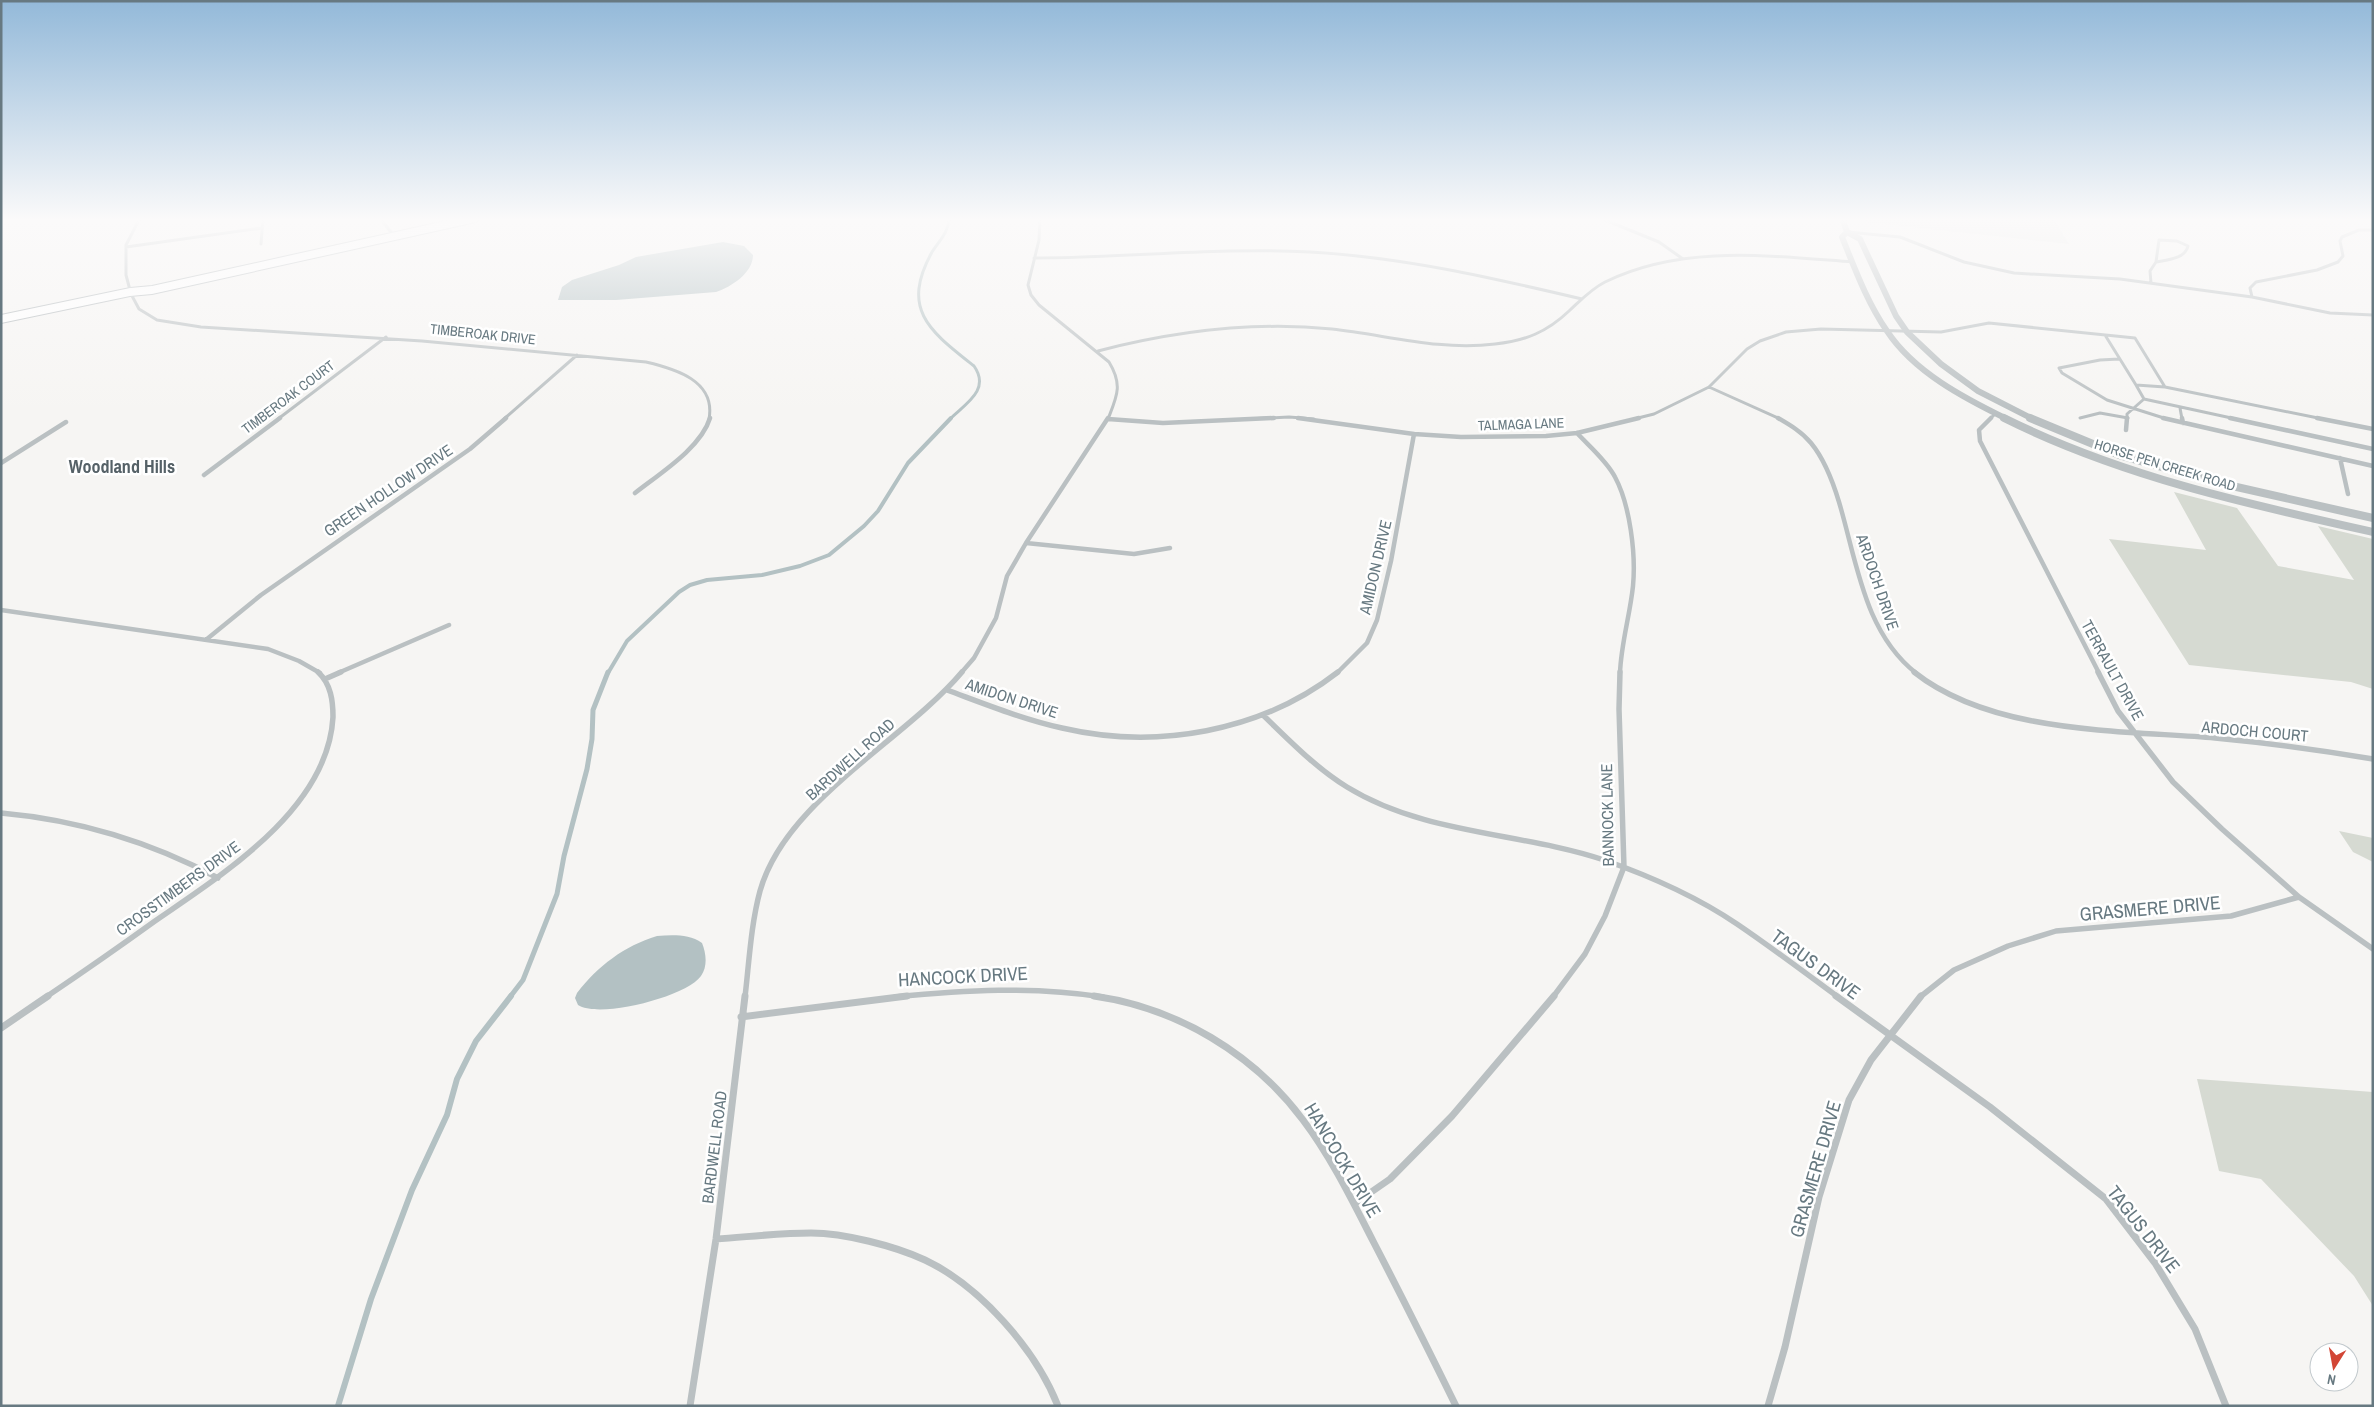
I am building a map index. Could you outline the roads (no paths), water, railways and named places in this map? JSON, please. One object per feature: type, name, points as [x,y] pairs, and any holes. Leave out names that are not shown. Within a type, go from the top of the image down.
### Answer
[{"type":"main road","points":[[1,319],[179,284]]},
{"type":"street","points":[[129,284],[130,292]]},
{"type":"street","name":"BARDWELL ROAD","points":[[690,1406],[716,1239],[741,1017],[760,891],[773,859],[798,824],[846,776],[948,690],[974,658],[996,618],[1007,576],[1026,543],[1108,419],[1119,390],[1114,370],[1098,351],[1039,306],[1030,295],[1028,284]]},
{"type":"street","points":[[1519,284],[1582,299]]},
{"type":"street","points":[[1098,351],[1141,339],[1184,331],[1250,326],[1334,330],[1424,345],[1477,346],[1522,338],[1546,330],[1601,284]]},
{"type":"street","name":"HORSE PEN CREEK ROAD","points":[[1863,284],[1886,331],[1906,353],[1934,376],[1996,413],[2058,443],[2142,474],[2246,503],[2373,532]]},
{"type":"street","name":"HORSE PEN CREEK ROAD","points":[[1881,284],[1896,316],[1907,332],[1941,364],[1978,391],[2023,415],[2122,456],[2210,481],[2373,518]]},
{"type":"street","points":[[2156,284],[2252,297],[2330,313],[2373,315]]},
{"type":"street","points":[[2252,297],[2250,288],[2254,284]]},
{"type":"street","name":"TIMBEROAK DRIVE","points":[[130,292],[138,308],[145,314],[183,325],[387,337],[578,356],[655,365],[672,370],[702,386],[707,394],[710,416],[703,432],[690,447],[635,493]]},
{"type":"street","name":"TALMAGA LANE","points":[[1108,419],[1163,423],[1289,417],[1414,434],[1511,438],[1577,433],[1654,414],[1683,401],[1709,387],[1746,350],[1760,341],[1786,332],[1821,329],[1941,332],[1989,323],[2135,338],[2165,387]]},
{"type":"street","points":[[2105,335],[2144,398],[2180,408],[2373,449]]},
{"type":"street","name":"TIMBEROAK COURT","points":[[204,475],[387,337]]},
{"type":"street","name":"GREEN HOLLOW DRIVE","points":[[207,639],[261,595],[470,449],[578,356]]},
{"type":"street","points":[[2119,359],[2100,360],[2058,368],[2062,374],[2097,395],[2123,406],[2183,423],[2373,466]]},
{"type":"street","points":[[2136,385],[2165,387],[2373,429]]},
{"type":"street","name":"ARDOCH DRIVE","points":[[1709,387],[1774,416],[1810,442],[1826,465],[1834,484],[1861,580],[1878,628],[1891,650],[1908,667],[1945,691],[1972,705],[2003,715],[2043,724],[2134,733]]},
{"type":"street","points":[[2126,430],[2127,414],[2135,409],[2144,398]]},
{"type":"street","points":[[2180,408],[2183,423]]},
{"type":"street","name":"TERRAULT DRIVE","points":[[1996,413],[1979,430],[1980,441],[2118,711],[2173,782],[2222,829],[2299,897],[2373,949]]},
{"type":"street","points":[[2080,418],[2100,413],[2128,418]]},
{"type":"street","points":[[1,463],[66,422]]},
{"type":"street","name":"BANNOCK LANE","points":[[1354,1204],[1390,1179],[1452,1116],[1572,974],[1605,916],[1624,868],[1618,709],[1621,655],[1633,585],[1630,526],[1627,508],[1614,476],[1577,433]]},
{"type":"street","name":"AMIDON DRIVE","points":[[948,690],[1034,721],[1079,732],[1120,736],[1166,736],[1208,731],[1264,716],[1306,696],[1343,668],[1367,643],[1381,608],[1414,434]]},
{"type":"street","points":[[2340,458],[2348,494]]},
{"type":"street","points":[[1026,543],[1134,554],[1170,548]]},
{"type":"street","points":[[1,610],[268,649],[291,657],[325,680],[449,625]]},
{"type":"street","name":"CROSSTIMBERS DRIVE","points":[[1,1028],[218,878],[273,830],[297,802],[320,768],[330,745],[334,718],[332,698],[325,680]]},
{"type":"street","name":"TAGUS DRIVE","points":[[1264,716],[1319,768],[1360,794],[1399,812],[1434,824],[1583,854],[1661,882],[1736,923],[1888,1035],[1990,1107],[2106,1200],[2155,1263],[2195,1329],[2226,1406]]},
{"type":"street","name":"ARDOCH COURT","points":[[2134,733],[2283,744],[2373,759]]},
{"type":"street","points":[[1,813],[82,823],[120,834],[164,849],[218,878]]},
{"type":"street","name":"GRASMERE DRIVE","points":[[1768,1406],[1785,1347],[1819,1197],[1849,1100],[1871,1060],[1916,999],[1954,970],[2008,946],[2056,931],[2232,916],[2299,897]]},
{"type":"street","name":"HANCOCK DRIVE","points":[[741,1017],[872,998],[984,989],[1043,988],[1083,992],[1138,1004],[1166,1014],[1196,1029],[1228,1047],[1257,1071],[1287,1100],[1307,1124],[1354,1204],[1456,1406]]},
{"type":"street","points":[[716,1239],[812,1233],[869,1241],[925,1260],[971,1290],[1019,1338],[1054,1396],[1058,1406]]},
{"type":"waterway","points":[[920,284],[920,304],[924,318],[944,342],[974,366],[980,382],[974,396],[950,419]]},
{"type":"waterway","points":[[608,673],[627,641],[679,592],[690,585],[707,580],[762,575],[800,566],[829,555],[864,526],[878,511],[908,463],[950,419]]},
{"type":"waterway","points":[[510,997],[523,980],[557,894],[564,856],[587,769],[592,739],[593,710],[608,672]]},
{"type":"waterway","points":[[338,1406],[371,1299],[412,1190],[447,1115],[457,1079],[476,1041],[511,996]]},
{"type":"district","name":"Woodland Hills","points":[[122,466]]}]
